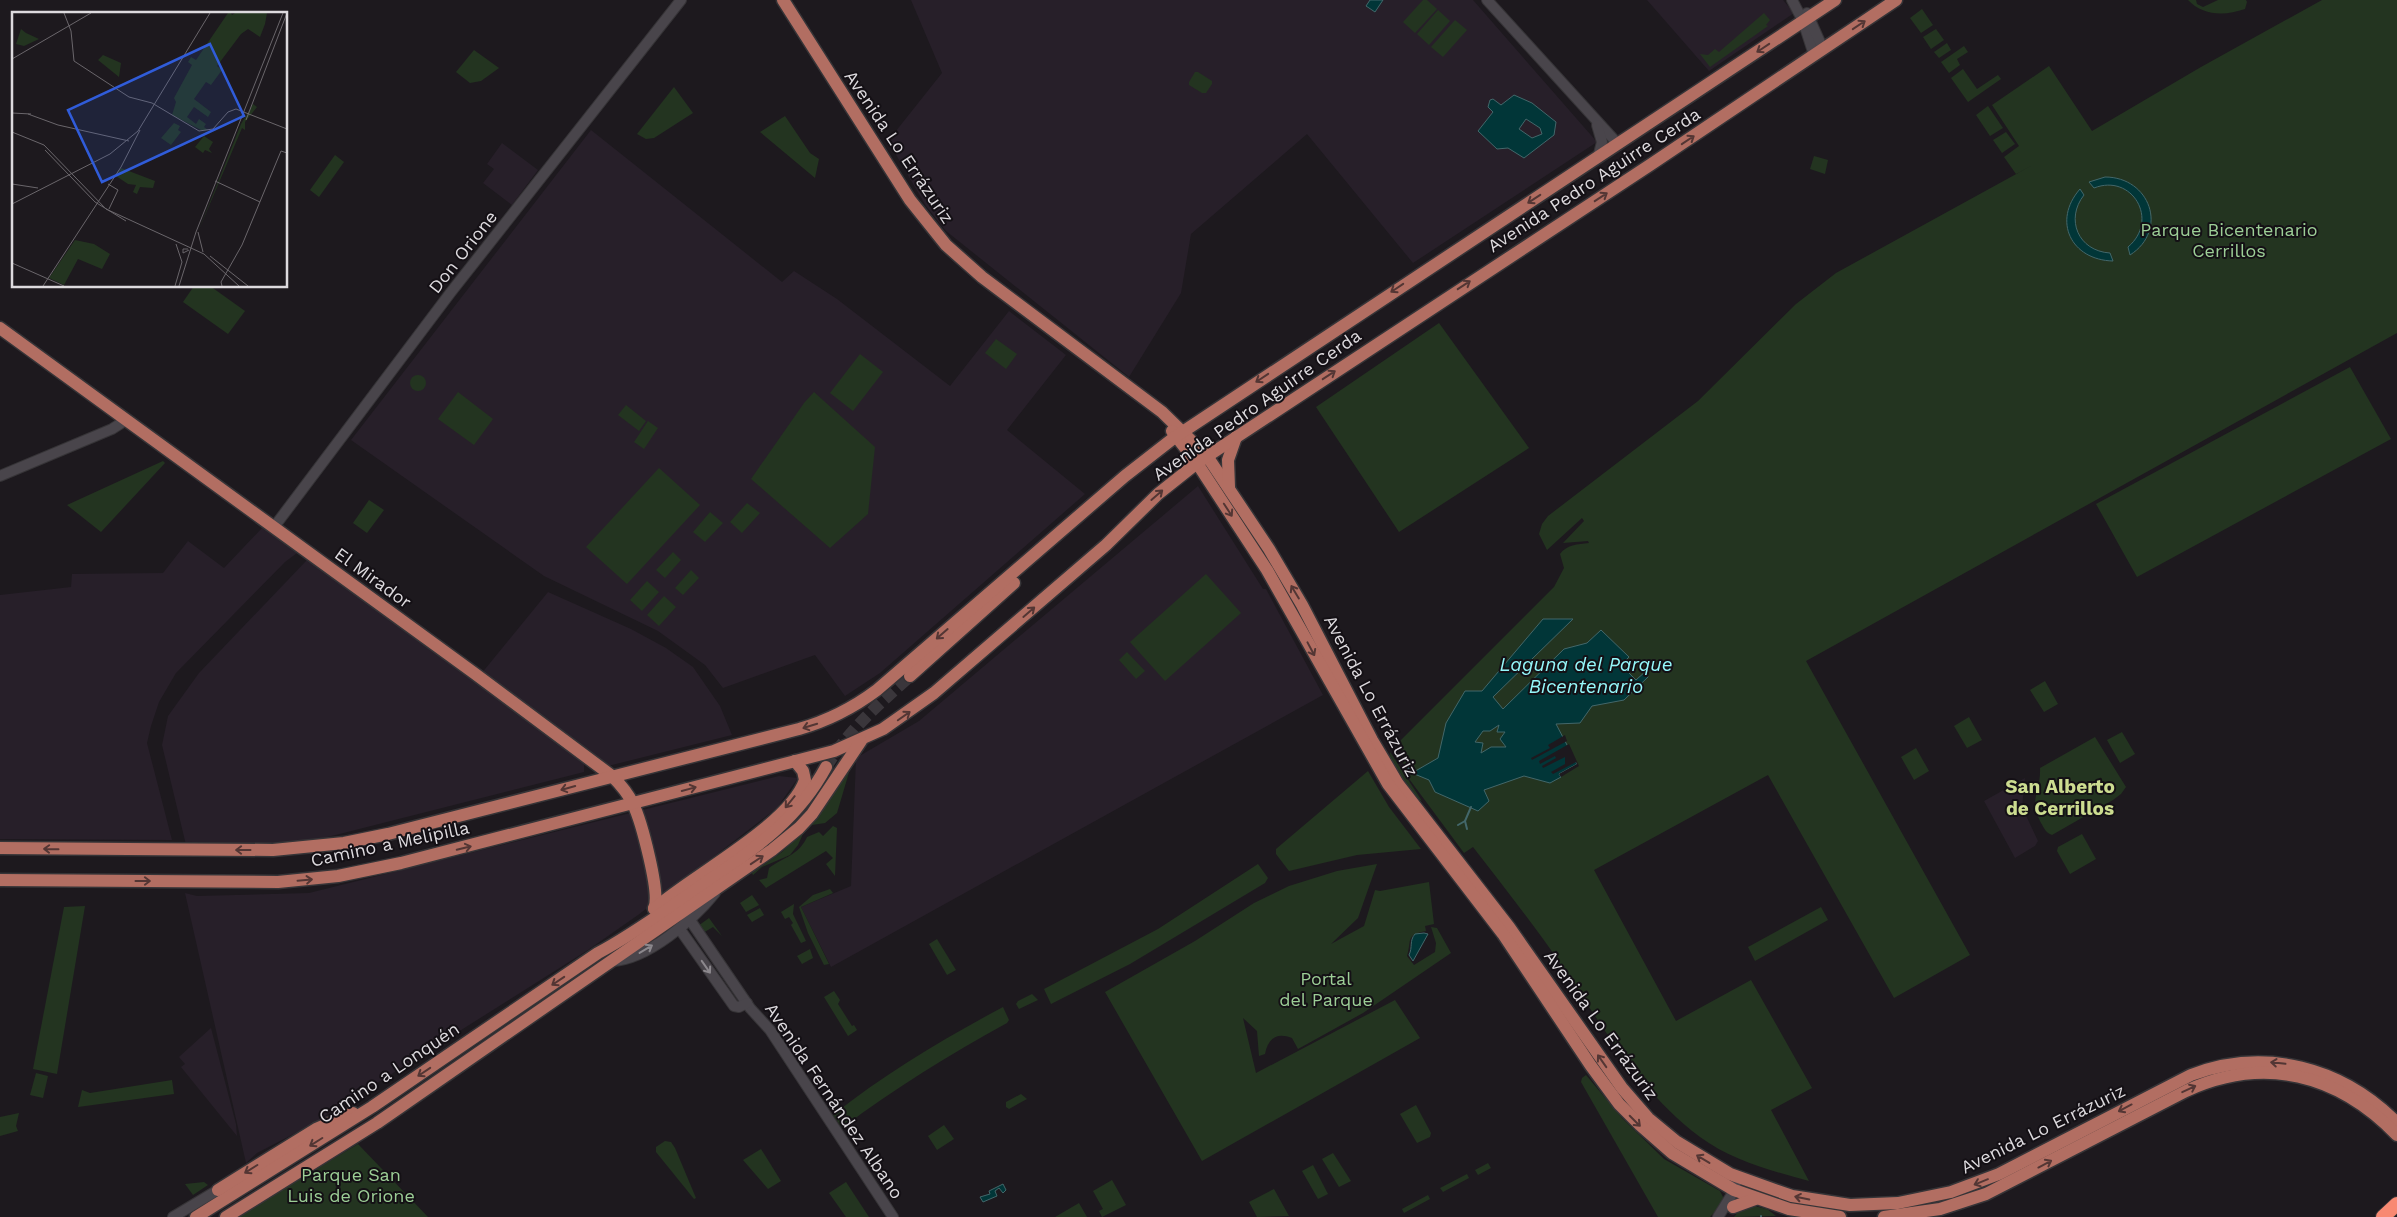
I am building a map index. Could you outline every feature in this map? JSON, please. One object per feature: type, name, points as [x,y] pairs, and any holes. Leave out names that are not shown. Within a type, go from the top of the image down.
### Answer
[{"type":"highway","points":[[2383,1217],[2397,1204]]},
{"type":"main road","name":"Avenida Lo Errázuriz","points":[[782,0],[914,206],[946,245],[982,277],[1150,404],[1229,487],[1302,605],[1368,732],[1398,784],[1504,920],[1622,1088],[1640,1110],[1670,1137],[1740,1186],[1755,1199],[1801,1212],[1840,1217]]},
{"type":"main road","name":"Avenida Pedro Aguirre Cerda","points":[[612,776],[799,729],[851,708],[877,690],[1125,476],[1179,434],[1835,0]]},
{"type":"main road","name":"Avenida Pedro Aguirre Cerda","points":[[633,804],[834,751],[862,740],[894,723],[934,693],[1106,546],[1158,494],[1202,460],[1896,0]]},
{"type":"main road","name":"El Mirador","points":[[0,328],[612,776],[625,790],[633,804],[654,881],[657,899],[654,908]]},
{"type":"main road","points":[[1229,487],[1228,460],[1236,437]]},
{"type":"main road","name":"Avenida Lo Errázuriz","points":[[1202,460],[1280,592],[1388,784],[1503,934],[1609,1091],[1629,1115],[1661,1144],[1692,1167],[1740,1186],[1835,1204],[1882,1205],[1933,1197],[1999,1174],[2191,1075],[2210,1068],[2237,1063],[2278,1062],[2324,1073],[2360,1091],[2397,1123]]},
{"type":"main road","points":[[910,676],[1083,520],[1125,476]]},
{"type":"main road","name":"Camino a Lonquén","points":[[196,1217],[372,1107],[603,957],[722,884],[772,850],[806,821],[862,740]]},
{"type":"main road","points":[[603,957],[654,908],[754,837],[784,810],[805,780],[803,772],[795,761]]},
{"type":"main road","points":[[588,782],[594,772],[592,762]]},
{"type":"main road","points":[[603,957],[634,932],[768,839],[798,810],[826,768]]},
{"type":"main road","name":"Camino a Melipilla","points":[[0,848],[250,850],[309,848],[380,836],[612,776]]},
{"type":"main road","name":"Camino a Melipilla","points":[[0,880],[266,882],[327,878],[402,864],[633,804]]},
{"type":"main road","points":[[654,881],[663,889],[675,892]]},
{"type":"main road","name":"Camino a Lonquén","points":[[226,1217],[364,1131],[603,957]]},
{"type":"main road","name":"Avenida Lo Errázuriz","points":[[1884,1217],[1940,1209],[1986,1194],[2186,1090],[2212,1080],[2237,1074],[2260,1072],[2286,1074],[2324,1084],[2343,1092],[2371,1111],[2397,1135]]},
{"type":"main road","points":[[218,1190],[329,1122],[372,1107]]},
{"type":"main road","points":[[1733,1207],[1755,1199]]},
{"type":"street","name":"Don Orione","points":[[274,527],[451,292],[681,0]]},
{"type":"street","points":[[1487,0],[1594,120],[1618,144]]},
{"type":"street","points":[[1792,0],[1806,20]]},
{"type":"street","points":[[1798,0],[1818,52]]},
{"type":"street","points":[[1594,120],[1602,136],[1598,158]]},
{"type":"street","points":[[0,476],[112,429],[126,420]]},
{"type":"street","name":"Camino a Lonquén","points":[[603,957],[623,959],[636,955],[690,920],[722,884]]},
{"type":"street","name":"Avenida Fernández Albano","points":[[690,920],[748,1003],[770,1030],[894,1217]]},
{"type":"street","name":"Avenida Fernández Albano","points":[[679,928],[734,1006],[739,1008],[748,1003]]},
{"type":"street","points":[[1723,1217],[1733,1207],[1740,1186]]},
{"type":"street","points":[[1718,1217],[1740,1186]]},
{"type":"street","points":[[173,1217],[218,1190]]},
{"type":"shaded area","points":[[911,0],[1473,0],[1597,142],[1413,263],[1307,134],[1191,234],[1181,293],[1129,377],[946,231],[926,206],[888,141],[942,73]]},
{"type":"shaded area","points":[[1647,0],[1783,0],[1794,13],[1709,71]]},
{"type":"shaded area","points":[[591,130],[782,282],[794,271],[837,299],[950,386],[1009,311],[1066,355],[1007,430],[1085,494],[880,673],[845,696],[815,655],[723,688],[705,665],[658,631],[544,576],[351,440]]},
{"type":"shaded area","points":[[502,143],[538,170],[512,205],[483,183],[494,169],[487,164]]},
{"type":"shaded area","points":[[1198,486],[1263,589],[1266,589],[1323,695],[831,967],[801,907],[851,886],[856,758],[919,721]]},
{"type":"shaded area","points":[[262,528],[297,553],[285,562],[176,673],[159,702],[151,726],[147,743],[172,840],[0,839],[0,595],[71,587],[72,574],[163,573],[188,541],[224,568]]},
{"type":"shaded area","points":[[307,560],[584,758],[584,772],[300,844],[186,845],[162,745],[168,716],[199,673]]},
{"type":"shaded area","points":[[548,592],[631,629],[666,648],[693,667],[720,706],[732,735],[608,766],[481,674]]},
{"type":"shaded area","points":[[779,776],[798,778],[777,808],[638,915],[588,950],[309,1126],[257,1153],[246,1163],[185,893],[197,896],[309,893]]},
{"type":"shaded area","points":[[2025,778],[2022,807],[2038,841],[2035,846],[2015,858],[1984,801]]},
{"type":"shaded area","points":[[211,1028],[236,1124],[237,1136],[181,1067],[185,1064],[179,1057]]},
{"type":"green space","points":[[1423,0],[1427,0],[1437,9],[1415,33],[1403,22]]},
{"type":"green space","points":[[2188,0],[2196,0],[2197,4],[2203,7],[2218,0],[2246,0],[2247,2],[2245,9],[2230,13],[2215,13],[2200,9]]},
{"type":"green space","name":"Parque Bicentenario Cerrillos","points":[[2322,0],[2397,0],[2397,333],[1806,661],[1970,955],[1894,998],[1768,775],[1594,870],[1676,1021],[1751,980],[1812,1088],[1771,1110],[1809,1181],[1766,1169],[1725,1152],[1700,1137],[1679,1119],[1659,1100],[1624,1058],[1551,951],[1507,891],[1473,847],[1464,853],[1404,772],[1403,756],[1405,755],[1398,743],[1554,587],[1564,568],[1560,554],[1573,546],[1589,543],[1588,541],[1563,543],[1584,521],[1582,518],[1547,550],[1539,534],[1542,524],[1548,516],[1698,401],[1796,304],[1836,273],[2049,156],[2016,174],[2004,157],[2019,146],[1992,105],[2049,66],[2092,131],[2201,67]]},
{"type":"green space","points":[[1922,9],[1933,25],[1921,33],[1910,18]]},
{"type":"green space","points":[[1438,10],[1450,21],[1429,45],[1417,34]]},
{"type":"green space","points":[[1764,13],[1770,20],[1766,25],[1768,26],[1710,67],[1700,54],[1708,55],[1715,49],[1719,52]]},
{"type":"green space","points":[[1455,20],[1467,30],[1443,57],[1431,47]]},
{"type":"green space","points":[[1936,29],[1944,40],[1931,49],[1923,37]]},
{"type":"green space","points":[[1947,43],[1951,50],[1939,58],[1934,52]]},
{"type":"green space","points":[[1964,46],[1968,52],[1957,59],[1960,65],[1949,73],[1941,62]]},
{"type":"green space","points":[[474,50],[499,68],[481,81],[470,83],[456,72]]},
{"type":"green space","points":[[1963,69],[1977,89],[1998,75],[2001,79],[1968,102],[1951,78]]},
{"type":"green space","points":[[1195,72],[1212,81],[1206,93],[1202,93],[1189,85]]},
{"type":"green space","points":[[674,87],[693,113],[654,138],[646,139],[637,134]]},
{"type":"green space","points":[[1988,106],[2003,128],[1990,136],[1976,115]]},
{"type":"green space","points":[[785,116],[810,153],[819,159],[815,178],[760,132]]},
{"type":"green space","points":[[2006,132],[2015,144],[2002,153],[1993,140]]},
{"type":"green space","points":[[335,155],[344,162],[319,197],[310,190]]},
{"type":"green space","points":[[1814,156],[1828,160],[1825,174],[1810,169]]},
{"type":"green space","points":[[193,288],[213,288],[245,311],[228,334],[183,302]]},
{"type":"green space","points":[[1439,323],[1529,448],[1399,532],[1316,407]]},
{"type":"green space","points":[[996,339],[1017,354],[1006,369],[985,353]]},
{"type":"green space","points":[[860,354],[883,372],[853,411],[830,393]]},
{"type":"green space","points":[[2350,367],[2391,439],[2137,577],[2096,504]]},
{"type":"green space","points":[[418,375],[424,377],[426,383],[424,389],[418,391],[412,389],[410,383],[412,377]]},
{"type":"green space","points":[[458,392],[493,419],[474,445],[438,419]]},
{"type":"green space","points":[[814,392],[875,447],[868,514],[830,548],[751,479],[804,403]]},
{"type":"green space","points":[[626,405],[646,421],[639,431],[618,415]]},
{"type":"green space","points":[[648,421],[658,428],[644,449],[634,442]]},
{"type":"green space","points":[[163,461],[165,463],[101,532],[67,505]]},
{"type":"green space","points":[[659,468],[700,505],[627,584],[586,547]]},
{"type":"green space","points":[[369,500],[384,510],[367,533],[353,523]]},
{"type":"green space","points":[[747,503],[760,513],[742,533],[730,522]]},
{"type":"green space","points":[[710,512],[723,523],[705,542],[693,532]]},
{"type":"green space","points":[[673,552],[681,560],[665,578],[656,570]]},
{"type":"green space","points":[[691,570],[699,578],[683,595],[675,588]]},
{"type":"green space","points":[[1206,574],[1241,613],[1165,681],[1130,642]]},
{"type":"green space","points":[[647,581],[659,592],[642,611],[630,600]]},
{"type":"green space","points":[[664,596],[676,607],[659,626],[647,615]]},
{"type":"green space","points":[[1127,652],[1145,671],[1136,679],[1119,660]]},
{"type":"green space","points":[[2045,681],[2058,704],[2044,712],[2030,690]]},
{"type":"green space","points":[[1969,717],[1982,740],[1967,748],[1954,726]]},
{"type":"green space","points":[[2122,732],[2135,754],[2120,763],[2107,740]]},
{"type":"green space","points":[[2095,737],[2126,787],[2113,800],[2052,835],[2045,830],[2035,808],[2040,768]]},
{"type":"green space","points":[[1916,748],[1929,771],[1914,780],[1901,757]]},
{"type":"green space","points":[[1390,752],[1422,801],[1402,779],[1390,757]]},
{"type":"green space","points":[[849,768],[837,813],[825,823],[812,825],[803,834],[798,845],[790,855],[762,867],[753,875],[752,873],[782,852],[799,835]]},
{"type":"green space","points":[[1368,771],[1389,807],[1421,849],[1357,855],[1289,871],[1276,854],[1276,849]]},
{"type":"green space","points":[[833,826],[837,828],[835,876],[826,864],[833,858],[826,851],[766,888],[759,880],[767,878],[769,868],[800,848],[807,837],[819,832],[823,836]]},
{"type":"green space","points":[[2082,834],[2096,859],[2070,874],[2057,851],[2058,847]]},
{"type":"green space","points":[[1258,864],[1268,878],[1265,883],[1130,964],[1051,1004],[1044,989],[1158,929]]},
{"type":"green space","name":"Portal del Parque","points":[[1377,864],[1358,918],[1331,944],[1364,926],[1375,890],[1380,891],[1429,882],[1434,924],[1425,926],[1426,931],[1412,936],[1407,956],[1414,965],[1435,952],[1436,943],[1431,927],[1437,928],[1451,953],[1363,1013],[1298,1049],[1292,1038],[1278,1036],[1268,1044],[1265,1054],[1259,1056],[1257,1031],[1243,1018],[1256,1073],[1395,1000],[1420,1038],[1202,1161],[1105,992],[1195,941],[1254,903],[1289,886],[1337,871]]},
{"type":"green space","points":[[830,889],[833,893],[801,907],[829,964],[824,965],[808,933],[799,907],[813,895]]},
{"type":"green space","points":[[752,895],[759,905],[746,912],[740,903]]},
{"type":"green space","points":[[794,904],[793,914],[806,941],[801,943],[791,925],[793,923],[789,917],[785,919],[781,912]]},
{"type":"green space","points":[[85,906],[57,1074],[33,1069],[64,907]]},
{"type":"green space","points":[[1821,907],[1828,920],[1755,961],[1748,947]]},
{"type":"green space","points":[[760,908],[764,915],[752,922],[747,915]]},
{"type":"green space","points":[[709,918],[722,936],[713,927],[703,933],[698,926]]},
{"type":"green space","points":[[937,939],[956,970],[947,975],[929,944]]},
{"type":"green space","points":[[810,949],[813,958],[802,964],[797,956]]},
{"type":"green space","points":[[834,991],[840,1000],[838,1004],[852,1026],[854,1025],[857,1030],[848,1036],[824,997]]},
{"type":"green space","points":[[1032,994],[1038,1000],[1019,1009],[1016,1004],[1018,1001]]},
{"type":"green space","points":[[1003,1007],[1009,1020],[1007,1023],[923,1072],[842,1128],[833,1115],[915,1057]]},
{"type":"green space","points":[[36,1073],[48,1076],[43,1098],[30,1095]]},
{"type":"green space","points":[[1586,1075],[1622,1118],[1664,1159],[1720,1191],[1725,1201],[1710,1217],[1658,1217],[1581,1082],[1582,1078]]},
{"type":"green space","points":[[172,1080],[174,1094],[78,1107],[82,1090],[90,1093]]},
{"type":"green space","points":[[1021,1094],[1027,1099],[1009,1109],[1006,1107],[1006,1102]]},
{"type":"green space","points":[[1416,1105],[1431,1133],[1430,1137],[1417,1143],[1400,1114]]},
{"type":"green space","points":[[19,1113],[16,1126],[18,1131],[0,1136],[0,1117]]},
{"type":"green space","points":[[944,1125],[954,1139],[937,1150],[928,1136]]},
{"type":"green space","points":[[665,1141],[671,1142],[675,1148],[696,1198],[694,1199],[656,1152],[656,1147]]},
{"type":"green space","name":"Parque San Luis de Orione","points":[[358,1144],[428,1217],[236,1217]]},
{"type":"green space","points":[[761,1149],[781,1181],[768,1189],[743,1160]]},
{"type":"green space","points":[[1333,1153],[1351,1181],[1339,1187],[1322,1159]]},
{"type":"green space","points":[[1488,1163],[1491,1168],[1478,1175],[1475,1170]]},
{"type":"green space","points":[[1313,1165],[1328,1194],[1318,1199],[1302,1171]]},
{"type":"green space","points":[[1467,1174],[1469,1178],[1443,1192],[1440,1188]]},
{"type":"green space","points":[[1112,1180],[1126,1205],[1102,1217],[1099,1211],[1103,1209],[1093,1191]]},
{"type":"green space","points":[[204,1182],[208,1185],[193,1195],[185,1184]]},
{"type":"green space","points":[[846,1182],[869,1217],[846,1217],[829,1193]]},
{"type":"green space","points":[[1274,1189],[1289,1216],[1257,1217],[1249,1202]]},
{"type":"green space","points":[[1428,1195],[1430,1199],[1404,1213],[1402,1209]]},
{"type":"green space","points":[[1079,1203],[1087,1217],[1055,1217]]},
{"type":"green space","points":[[1754,1206],[1767,1209],[1776,1216],[1734,1217],[1742,1207]]},
{"type":"water","points":[[1370,0],[1383,0],[1375,12],[1366,6]]},
{"type":"water","points":[[1514,95],[1532,103],[1556,122],[1554,135],[1524,158],[1508,148],[1497,149],[1478,131],[1493,112],[1488,107],[1490,100],[1493,99],[1501,105]],"holes":[[[1526,119],[1540,128],[1542,134],[1532,138],[1519,129]]]},
{"type":"water","points":[[2105,177],[2121,179],[2133,186],[2143,195],[2149,207],[2151,219],[2149,232],[2142,244],[2130,255],[2128,247],[2137,236],[2142,224],[2141,213],[2137,202],[2130,193],[2120,187],[2108,185],[2094,188],[2089,182]]},
{"type":"water","points":[[2080,189],[2084,195],[2078,204],[2076,214],[2075,223],[2078,232],[2090,246],[2099,251],[2110,253],[2113,261],[2098,259],[2086,254],[2070,237],[2067,226],[2067,214],[2072,201]]},
{"type":"water","name":"Laguna del Parque Bicentenario","points":[[1543,619],[1573,619],[1493,697],[1503,709],[1564,649],[1587,643],[1601,630],[1629,657],[1621,665],[1636,680],[1646,671],[1648,677],[1624,700],[1592,706],[1580,723],[1556,724],[1577,764],[1559,774],[1561,777],[1550,783],[1524,776],[1484,790],[1489,801],[1478,811],[1435,792],[1429,780],[1412,773],[1438,758],[1446,723],[1465,691],[1482,691]],"holes":[[[1499,725],[1497,732],[1505,732],[1500,739],[1506,747],[1491,747],[1481,753],[1483,743],[1475,742],[1483,731],[1490,731]]]},
{"type":"water","points":[[1415,934],[1428,934],[1413,961],[1409,955],[1412,939]]},
{"type":"water","points":[[1003,1184],[1006,1190],[1003,1193],[999,1188],[995,1191],[997,1196],[983,1202],[980,1197],[990,1194],[989,1191]]},
{"type":"pier","points":[[1565,735],[1567,741],[1532,760],[1531,758],[1550,748],[1548,745]]},
{"type":"pier","points":[[1569,744],[1579,766],[1561,777],[1559,774],[1577,764],[1576,762],[1553,774],[1551,772],[1565,764],[1565,757],[1543,768],[1542,766],[1556,758],[1555,756],[1540,764],[1539,761]]},
{"type":"waterway","points":[[1405,766],[1415,771]]},
{"type":"waterway","points":[[1467,829],[1465,821],[1471,807]]},
{"type":"waterway","points":[[1458,825],[1465,821]]},
{"type":"tunnel","points":[[826,767],[854,730],[910,676]]},
{"type":"district","name":"San Alberto de Cerrillos","points":[[2060,797]]}]
